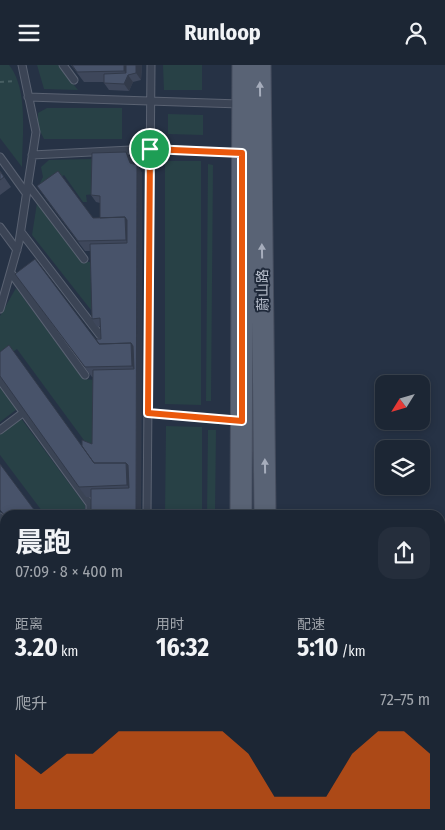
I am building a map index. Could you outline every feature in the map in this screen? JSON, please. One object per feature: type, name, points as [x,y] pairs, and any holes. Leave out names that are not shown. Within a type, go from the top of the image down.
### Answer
[{"type":"main road","name":"蔚山路","points":[[241,510],[243,65]]},
{"type":"main road","name":"蔚山路","points":[[260,65],[265,510]]},
{"type":"lane","points":[[0,309],[17,249],[36,132],[22,65]]},
{"type":"lane","points":[[63,65],[74,80]]},
{"type":"lane","points":[[147,510],[151,65]]},
{"type":"lane","points":[[28,97],[243,104]]},
{"type":"lane","points":[[32,155],[150,149],[242,153]]},
{"type":"lane","points":[[0,157],[26,193]]},
{"type":"lane","points":[[28,185],[84,259]]},
{"type":"lane","points":[[0,227],[17,249]]},
{"type":"lane","points":[[20,232],[100,335]]},
{"type":"lane","points":[[11,273],[85,375]]},
{"type":"lane","points":[[0,280],[6,288]]},
{"type":"lane","points":[[0,380],[90,504],[90,510]]},
{"type":"lane","points":[[0,430],[24,412]]},
{"type":"lane","points":[[148,413],[242,421]]},
{"type":"path","points":[[0,83],[25,80]]},
{"type":"green space","points":[[0,65],[9,65],[15,75],[22,100],[22,167],[0,138]]},
{"type":"green space","points":[[37,65],[58,65],[78,90],[44,89]]},
{"type":"green space","points":[[163,65],[202,65],[202,90],[164,90]]},
{"type":"green space","points":[[47,108],[122,108],[122,139],[44,139],[38,127],[38,113]]},
{"type":"green space","points":[[168,114],[203,115],[203,135],[168,134]]},
{"type":"green space","points":[[92,159],[94,194],[86,195],[87,202],[83,202],[64,175],[44,190],[39,185],[43,177],[41,167],[49,160]]},
{"type":"green space","points":[[165,161],[201,161],[201,405],[165,404]]},
{"type":"green space","points":[[208,164],[213,165],[211,401],[206,401]]},
{"type":"green space","points":[[37,203],[82,262],[91,262],[91,310],[32,235]]},
{"type":"green space","points":[[16,288],[83,379],[95,380],[95,447],[86,443],[17,349],[0,361],[0,316]]},
{"type":"green space","points":[[0,388],[17,409],[0,422]]},
{"type":"green space","points":[[20,417],[85,505],[85,510],[41,510],[0,455],[0,432]]},
{"type":"green space","points":[[166,426],[202,427],[202,510],[165,510]]},
{"type":"green space","points":[[208,430],[216,430],[215,510],[207,510]]},
{"type":"building","points":[[72,65],[124,65],[124,71],[77,72]]},
{"type":"building","points":[[126,65],[136,65],[136,73],[128,75],[124,84],[104,83],[104,74],[126,73]]},
{"type":"building","points":[[126,152],[130,163],[137,165],[136,510],[91,510],[91,489],[129,488],[128,465],[126,463],[94,463],[82,446],[82,440],[92,444],[93,370],[134,369],[133,346],[131,343],[99,344],[96,339],[101,339],[100,318],[92,319],[90,244],[127,243],[127,220],[125,217],[100,218],[100,196],[91,195],[92,153]]},
{"type":"building","points":[[0,171],[4,177],[0,180]]},
{"type":"building","points":[[58,171],[93,218],[125,217],[126,240],[78,241],[37,186]]},
{"type":"building","points":[[35,259],[99,344],[131,343],[132,366],[85,367],[15,274]]},
{"type":"building","points":[[9,345],[94,463],[126,463],[127,485],[79,487],[0,376],[0,352]]},
{"type":"building","points":[[0,464],[34,510],[0,510]]},
{"type":"route","points":[[150,149],[242,153],[242,421],[148,413],[150,149]]}]
